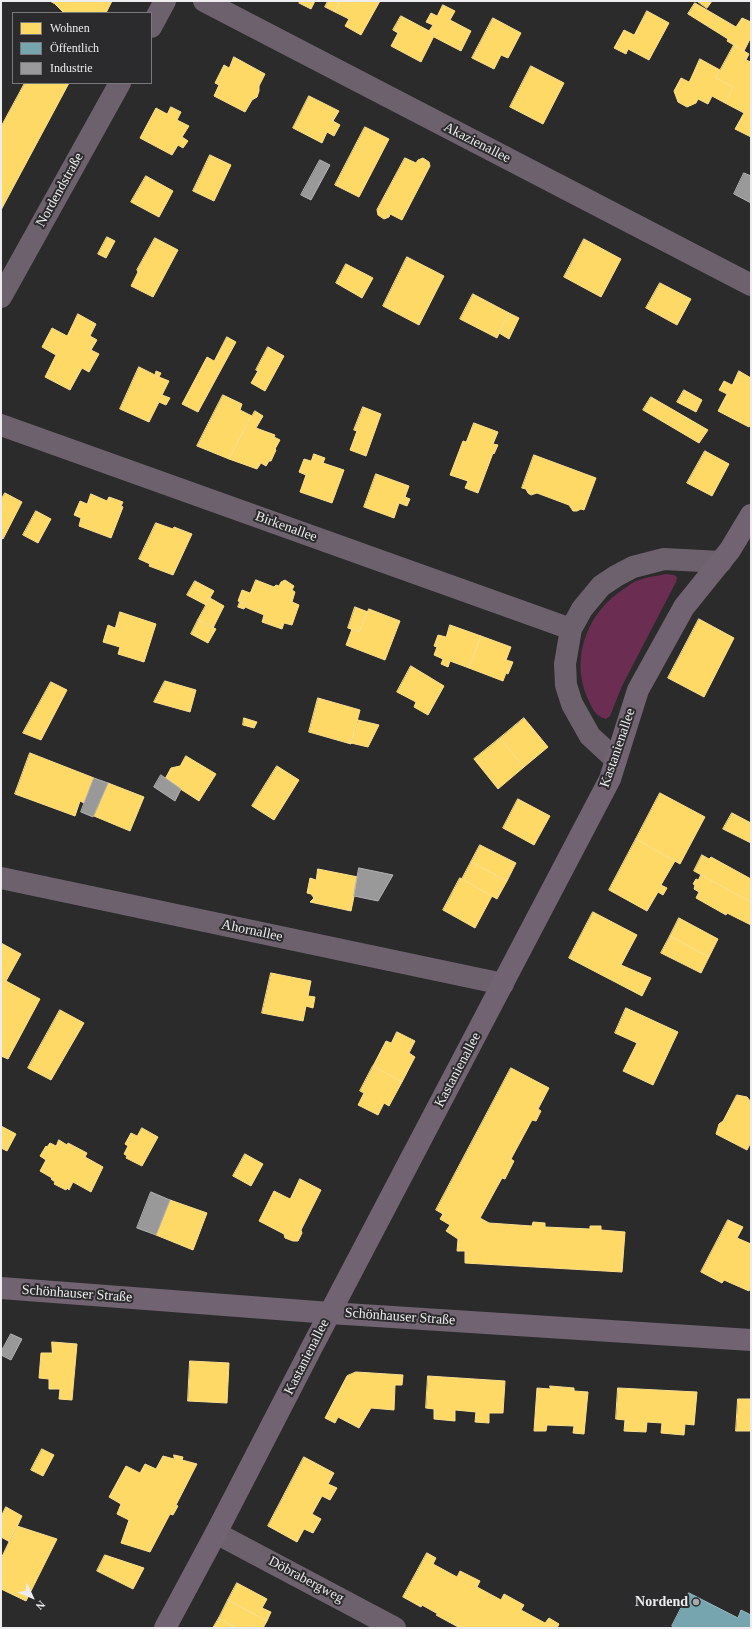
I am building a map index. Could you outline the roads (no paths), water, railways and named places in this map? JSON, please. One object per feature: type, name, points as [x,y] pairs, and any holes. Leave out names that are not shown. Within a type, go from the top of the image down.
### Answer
[{"type":"street","points":[[152,25],[165,1]]},
{"type":"street","name":"Akazienallee","points":[[204,1],[751,285]]},
{"type":"street","name":"Nordendstraße","points":[[1,297],[119,84]]},
{"type":"street","name":"Birkenallee","points":[[1,425],[571,629]]},
{"type":"street","name":"Kastanienallee","points":[[165,1628],[610,779],[638,690],[684,607],[740,536],[751,515]]},
{"type":"street","points":[[616,760],[590,736],[572,704],[566,685],[565,664],[571,629],[582,609],[601,586],[633,567],[664,559],[721,562]]},
{"type":"street","name":"Ahornallee","points":[[1,878],[503,984]]},
{"type":"street","name":"Schönhauser Straße","points":[[1,1288],[330,1313],[751,1340]]},
{"type":"street","name":"Döbrabergweg","points":[[216,1533],[395,1628]]},
{"type":"place","name":"Nordend","points":[[696,1602]]}]
